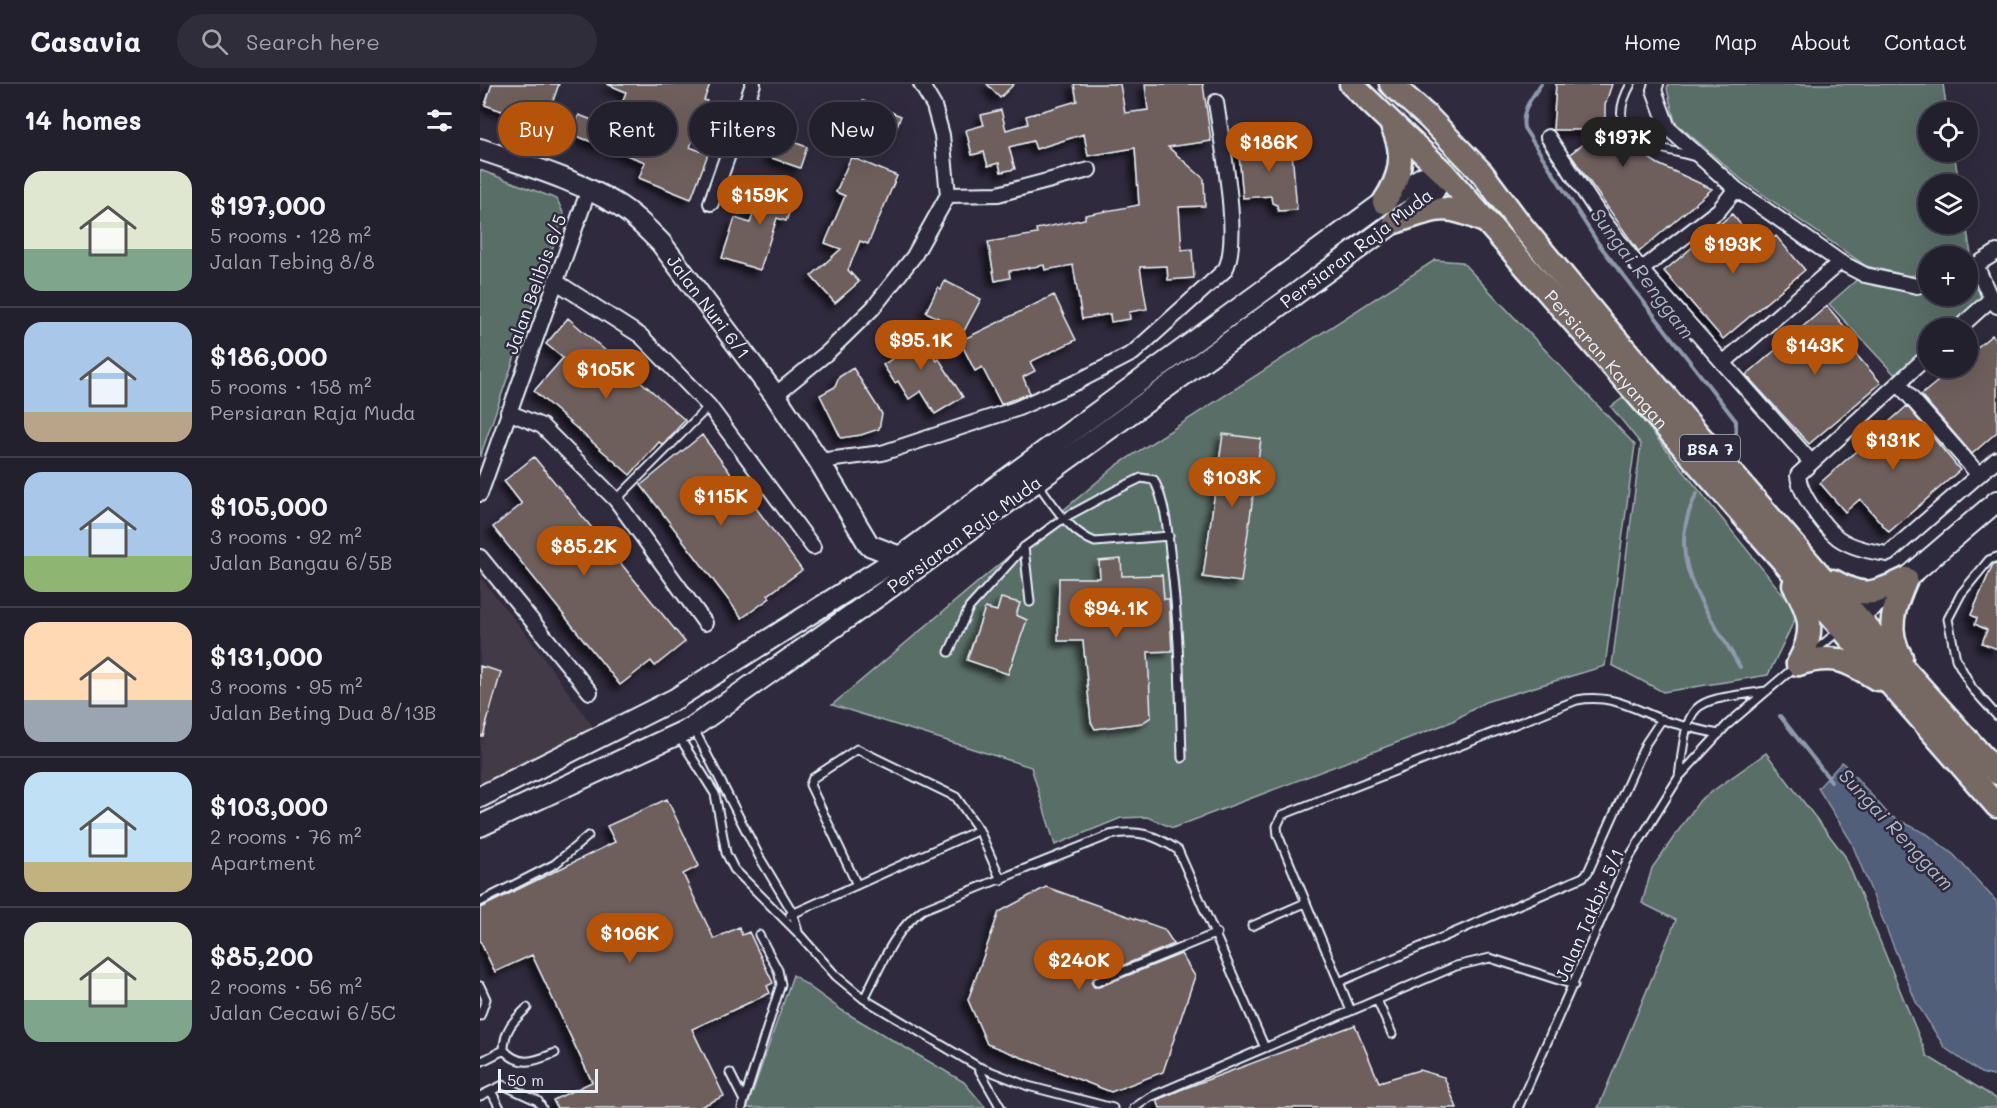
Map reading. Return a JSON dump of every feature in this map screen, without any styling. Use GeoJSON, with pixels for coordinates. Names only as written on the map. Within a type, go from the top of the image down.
{"type":"FeatureCollection","features":[{"type":"Feature","properties":{"kind":"main road","name":"Persiaran Kayangan"},"geometry":{"type":"LineString","coordinates":[[1351,84],[1444,172],[1484,221],[1774,550],[1850,622],[1911,675],[1997,773]]}},
{"type":"Feature","properties":{"kind":"main road","name":"BSA 7"},"geometry":{"type":"LineString","coordinates":[[1383,84],[1438,143],[1442,150],[1444,172],[1466,177],[1478,185],[1520,224]]}},
{"type":"Feature","properties":{"kind":"main road","name":"Persiaran Kayangan"},"geometry":{"type":"LineString","coordinates":[[1391,84],[1429,118],[1482,173],[1520,224],[1818,573],[1894,690],[1997,806]]}},
{"type":"Feature","properties":{"kind":"main road"},"geometry":{"type":"LineString","coordinates":[[1390,122],[1399,138],[1402,159],[1390,212],[1457,209],[1484,221]]}},
{"type":"Feature","properties":{"kind":"main road","name":"Jalan Nuri 6/1"},"geometry":{"type":"LineString","coordinates":[[480,148],[589,189],[618,205],[661,243],[775,395],[819,460],[869,545]]}},
{"type":"Feature","properties":{"kind":"main road","name":"Persiaran Raja Muda"},"geometry":{"type":"LineString","coordinates":[[480,797],[668,703],[900,557],[1390,212],[1434,191],[1444,172]]}},
{"type":"Feature","properties":{"kind":"main road","name":"Persiaran Raja Muda"},"geometry":{"type":"LineString","coordinates":[[480,826],[685,731],[1037,482],[1390,212]]}},
{"type":"Feature","properties":{"kind":"main road"},"geometry":{"type":"LineString","coordinates":[[1850,622],[1906,579],[1997,501]]}},
{"type":"Feature","properties":{"kind":"main road"},"geometry":{"type":"LineString","coordinates":[[865,579],[869,545],[900,557]]}},
{"type":"Feature","properties":{"kind":"main road"},"geometry":{"type":"LineString","coordinates":[[1774,550],[1804,604],[1811,629],[1808,645],[1798,664]]}},
{"type":"Feature","properties":{"kind":"main road"},"geometry":{"type":"LineString","coordinates":[[1818,573],[1850,591],[1865,594],[1881,591],[1906,579]]}},
{"type":"Feature","properties":{"kind":"main road"},"geometry":{"type":"LineString","coordinates":[[1906,579],[1893,609],[1891,627],[1898,651],[1911,675]]}},
{"type":"Feature","properties":{"kind":"main road"},"geometry":{"type":"LineString","coordinates":[[1798,664],[1820,657],[1843,659],[1894,690]]}},
{"type":"Feature","properties":{"kind":"main road"},"geometry":{"type":"LineString","coordinates":[[668,703],[685,731]]}},
{"type":"Feature","properties":{"kind":"street"},"geometry":{"type":"LineString","coordinates":[[711,203],[753,84]]}},
{"type":"Feature","properties":{"kind":"street"},"geometry":{"type":"LineString","coordinates":[[775,395],[828,352],[873,309],[914,256],[948,195],[942,135],[934,106],[921,84]]}},
{"type":"Feature","properties":{"kind":"street"},"geometry":{"type":"LineString","coordinates":[[1656,84],[1654,90],[1668,128],[1736,189],[1840,262],[1865,275],[1918,286]]}},
{"type":"Feature","properties":{"kind":"street"},"geometry":{"type":"LineString","coordinates":[[819,460],[882,453],[1016,409],[1077,382],[1142,345],[1225,270],[1229,263],[1232,229],[1216,102]]}},
{"type":"Feature","properties":{"kind":"street"},"geometry":{"type":"LineString","coordinates":[[1548,136],[1603,220],[1641,270],[1811,462]]}},
{"type":"Feature","properties":{"kind":"street"},"geometry":{"type":"LineString","coordinates":[[948,195],[998,194],[1089,170]]}},
{"type":"Feature","properties":{"kind":"street","name":"Jalan Belibis 6/5"},"geometry":{"type":"LineString","coordinates":[[480,494],[589,189]]}},
{"type":"Feature","properties":{"kind":"street"},"geometry":{"type":"LineString","coordinates":[[1641,270],[1719,210],[1736,189]]}},
{"type":"Feature","properties":{"kind":"street"},"geometry":{"type":"LineString","coordinates":[[1978,265],[1997,252]]}},
{"type":"Feature","properties":{"kind":"street"},"geometry":{"type":"LineString","coordinates":[[1723,363],[1840,262]]}},
{"type":"Feature","properties":{"kind":"street"},"geometry":{"type":"LineString","coordinates":[[1972,318],[1994,302],[1978,277]]}},
{"type":"Feature","properties":{"kind":"street"},"geometry":{"type":"LineString","coordinates":[[555,281],[641,336],[709,406],[813,547]]}},
{"type":"Feature","properties":{"kind":"street"},"geometry":{"type":"LineString","coordinates":[[1918,366],[1798,475],[1801,492],[1838,537],[1853,546],[1888,554],[1997,459]]}},
{"type":"Feature","properties":{"kind":"street"},"geometry":{"type":"LineString","coordinates":[[1898,383],[1979,475]]}},
{"type":"Feature","properties":{"kind":"street"},"geometry":{"type":"LineString","coordinates":[[508,412],[542,426],[616,500],[705,623]]}},
{"type":"Feature","properties":{"kind":"street"},"geometry":{"type":"LineString","coordinates":[[480,557],[590,692]]}},
{"type":"Feature","properties":{"kind":"lane"},"geometry":{"type":"LineString","coordinates":[[1631,84],[1621,102],[1619,117],[1626,131],[1666,149],[1705,160]]}},
{"type":"Feature","properties":{"kind":"lane"},"geometry":{"type":"LineString","coordinates":[[616,500],[709,406]]}},
{"type":"Feature","properties":{"kind":"lane"},"geometry":{"type":"LineString","coordinates":[[949,652],[969,608],[1024,547],[1064,518],[1141,478],[1154,480],[1160,491],[1169,536],[1178,628],[1182,758]]}},
{"type":"Feature","properties":{"kind":"lane"},"geometry":{"type":"LineString","coordinates":[[1037,482],[1064,518],[1085,538],[1095,542],[1169,536]]}},
{"type":"Feature","properties":{"kind":"lane"},"geometry":{"type":"LineString","coordinates":[[1024,547],[1030,602]]}},
{"type":"Feature","properties":{"kind":"lane"},"geometry":{"type":"LineString","coordinates":[[1997,557],[1989,560],[1961,594],[1948,619],[1956,659],[1972,688],[1997,716]]}},
{"type":"Feature","properties":{"kind":"lane","name":"Jalan Takbir 5/1"},"geometry":{"type":"LineString","coordinates":[[1518,1108],[1627,861],[1679,777],[1719,734],[1798,664],[1850,622]]}},
{"type":"Feature","properties":{"kind":"lane"},"geometry":{"type":"LineString","coordinates":[[1679,777],[1685,727],[1690,713],[1700,704],[1768,691]]}},
{"type":"Feature","properties":{"kind":"lane"},"geometry":{"type":"LineString","coordinates":[[1351,1011],[1278,835],[1279,820],[1288,811],[1577,700],[1590,698],[1624,702],[1685,727],[1719,734]]}},
{"type":"Feature","properties":{"kind":"lane"},"geometry":{"type":"LineString","coordinates":[[1339,982],[1583,877],[1588,872],[1646,743],[1662,719]]}},
{"type":"Feature","properties":{"kind":"lane"},"geometry":{"type":"LineString","coordinates":[[685,731],[793,913],[799,934]]}},
{"type":"Feature","properties":{"kind":"lane"},"geometry":{"type":"LineString","coordinates":[[685,731],[715,794],[726,853],[734,869],[799,934],[836,976],[864,999],[977,1066],[1082,1105],[1113,1108]]}},
{"type":"Feature","properties":{"kind":"lane"},"geometry":{"type":"LineString","coordinates":[[856,885],[810,785],[813,778],[853,750],[863,749],[956,797],[979,830],[1001,880]]}},
{"type":"Feature","properties":{"kind":"lane"},"geometry":{"type":"LineString","coordinates":[[783,918],[979,830]]}},
{"type":"Feature","properties":{"kind":"lane"},"geometry":{"type":"LineString","coordinates":[[864,999],[897,935],[909,920],[922,910],[1110,835],[1126,831],[1144,832],[1159,837],[1178,850],[1217,933],[1265,1048]]}},
{"type":"Feature","properties":{"kind":"lane"},"geometry":{"type":"LineString","coordinates":[[480,902],[555,864],[588,836]]}},
{"type":"Feature","properties":{"kind":"lane"},"geometry":{"type":"LineString","coordinates":[[1252,926],[1305,903]]}},
{"type":"Feature","properties":{"kind":"lane"},"geometry":{"type":"LineString","coordinates":[[1097,982],[1217,933]]}},
{"type":"Feature","properties":{"kind":"lane"},"geometry":{"type":"LineString","coordinates":[[743,1104],[781,977],[759,935]]}},
{"type":"Feature","properties":{"kind":"lane"},"geometry":{"type":"LineString","coordinates":[[1134,1108],[1150,1097],[1479,958],[1490,958],[1574,985]]}},
{"type":"Feature","properties":{"kind":"lane"},"geometry":{"type":"LineString","coordinates":[[480,986],[486,999],[480,1016]]}},
{"type":"Feature","properties":{"kind":"lane"},"geometry":{"type":"LineString","coordinates":[[1377,1000],[1392,1034]]}},
{"type":"Feature","properties":{"kind":"lane"},"geometry":{"type":"LineString","coordinates":[[527,1008],[510,1024],[504,1037],[504,1050],[511,1057],[532,1063],[555,1053]]}},
{"type":"Feature","properties":{"kind":"lane"},"geometry":{"type":"LineString","coordinates":[[481,1060],[504,1050]]}},
{"type":"Feature","properties":{"kind":"lane"},"geometry":{"type":"LineString","coordinates":[[977,1066],[1001,1108]]}},
{"type":"Feature","properties":{"kind":"lane"},"geometry":{"type":"LineString","coordinates":[[730,1073],[743,1104]]}},
{"type":"Feature","properties":{"kind":"lane"},"geometry":{"type":"LineString","coordinates":[[480,1096],[503,1085],[538,1101],[542,1108]]}},
{"type":"Feature","properties":{"kind":"lane"},"geometry":{"type":"LineString","coordinates":[[491,1091],[500,1108]]}},
{"type":"Feature","properties":{"kind":"shaded area"},"geometry":{"type":"Polygon","coordinates":[[[480,577],[530,639],[594,728],[480,784],[480,577]]]}},
{"type":"Feature","properties":{"kind":"green space"},"geometry":{"type":"Polygon","coordinates":[[[1668,84],[1943,84],[1946,102],[1918,102],[1918,162],[1956,162],[1957,174],[1918,174],[1918,234],[1968,234],[1970,246],[1918,246],[1918,274],[1909,276],[1866,266],[1742,180],[1675,122],[1667,89],[1668,84]]]}},
{"type":"Feature","properties":{"kind":"green space"},"geometry":{"type":"Polygon","coordinates":[[[480,170],[557,199],[564,215],[480,457],[480,170]]]}},
{"type":"Feature","properties":{"kind":"green space"},"geometry":{"type":"Polygon","coordinates":[[[1435,260],[1462,262],[1635,445],[1605,666],[1485,702],[1451,722],[1173,828],[1147,817],[1121,818],[1055,845],[1031,767],[832,705],[1117,465],[1435,260]]]}},
{"type":"Feature","properties":{"kind":"green space"},"geometry":{"type":"Polygon","coordinates":[[[1860,277],[1918,285],[1918,306],[1976,306],[1962,318],[1918,318],[1918,357],[1896,376],[1829,304],[1860,277]]]}},
{"type":"Feature","properties":{"kind":"green space"},"geometry":{"type":"Polygon","coordinates":[[[1978,284],[1983,300],[1978,304],[1978,284]]]}},
{"type":"Feature","properties":{"kind":"green space"},"geometry":{"type":"Polygon","coordinates":[[[1624,397],[1798,613],[1768,675],[1663,692],[1612,665],[1641,444],[1611,407],[1624,397]]]}},
{"type":"Feature","properties":{"kind":"green space"},"geometry":{"type":"Polygon","coordinates":[[[1766,753],[1845,856],[1927,1056],[1997,1099],[1997,1108],[1598,1108],[1676,920],[1642,903],[1652,868],[1700,800],[1766,753]]]}},
{"type":"Feature","properties":{"kind":"green space"},"geometry":{"type":"Polygon","coordinates":[[[793,975],[843,1011],[964,1082],[986,1108],[747,1108],[793,975]]]}},
{"type":"Feature","properties":{"kind":"water"},"geometry":{"type":"Polygon","coordinates":[[[1842,762],[1890,816],[1927,834],[1954,855],[1997,902],[1997,1077],[1981,1073],[1945,1048],[1916,1002],[1851,841],[1818,788],[1842,762]]]}},
{"type":"Feature","properties":{"kind":"building"},"geometry":{"type":"Polygon","coordinates":[[[492,84],[559,84],[553,102],[498,102],[498,110],[485,105],[492,84]]]}},
{"type":"Feature","properties":{"kind":"building"},"geometry":{"type":"Polygon","coordinates":[[[607,84],[710,84],[704,100],[707,102],[689,102],[689,156],[707,156],[691,199],[639,178],[645,162],[629,156],[677,156],[677,102],[622,102],[626,92],[607,84]]]}},
{"type":"Feature","properties":{"kind":"building"},"geometry":{"type":"Polygon","coordinates":[[[987,84],[1014,84],[1000,98],[987,84]]]}},
{"type":"Feature","properties":{"kind":"building"},"geometry":{"type":"Polygon","coordinates":[[[1074,84],[1120,84],[1125,113],[1148,110],[1145,84],[1203,84],[1211,141],[1168,147],[1204,179],[1205,206],[1179,207],[1182,250],[1192,249],[1194,278],[1168,280],[1167,266],[1140,267],[1147,309],[1129,312],[1130,319],[1111,322],[1110,314],[1082,319],[1073,265],[1045,270],[1044,265],[1009,271],[1010,278],[995,281],[988,242],[1037,234],[1036,229],[1085,219],[1085,215],[1139,205],[1135,148],[1088,156],[1084,134],[1036,149],[1033,141],[1009,147],[1015,169],[1001,172],[999,163],[988,166],[984,152],[972,155],[966,130],[984,125],[981,115],[1001,110],[1006,130],[1028,124],[1026,116],[1077,101],[1074,84]]]}},
{"type":"Feature","properties":{"kind":"building"},"geometry":{"type":"Polygon","coordinates":[[[1556,84],[1612,84],[1605,105],[1605,129],[1658,164],[1712,189],[1639,252],[1570,154],[1601,130],[1553,130],[1556,84]]]}},
{"type":"Feature","properties":{"kind":"building"},"geometry":{"type":"Polygon","coordinates":[[[896,114],[901,116],[896,128],[896,114]]]}},
{"type":"Feature","properties":{"kind":"building"},"geometry":{"type":"Polygon","coordinates":[[[579,115],[588,118],[588,140],[576,136],[576,122],[579,115]]]}},
{"type":"Feature","properties":{"kind":"building"},"geometry":{"type":"Polygon","coordinates":[[[1291,140],[1297,210],[1278,211],[1277,205],[1272,203],[1271,196],[1243,198],[1238,144],[1291,140]]]}},
{"type":"Feature","properties":{"kind":"building"},"geometry":{"type":"Polygon","coordinates":[[[797,143],[807,147],[800,168],[769,157],[797,156],[797,143]]]}},
{"type":"Feature","properties":{"kind":"building"},"geometry":{"type":"Polygon","coordinates":[[[851,157],[897,176],[868,244],[860,241],[848,270],[859,282],[835,303],[811,276],[841,249],[825,243],[845,196],[836,192],[851,157]]]}},
{"type":"Feature","properties":{"kind":"building"},"geometry":{"type":"Polygon","coordinates":[[[767,178],[798,190],[786,221],[777,218],[760,270],[722,258],[735,218],[750,223],[767,178]]]}},
{"type":"Feature","properties":{"kind":"building"},"geometry":{"type":"Polygon","coordinates":[[[1732,214],[1761,249],[1776,236],[1805,270],[1723,339],[1664,271],[1732,214]]]}},
{"type":"Feature","properties":{"kind":"building"},"geometry":{"type":"Polygon","coordinates":[[[945,281],[981,299],[964,331],[926,312],[938,287],[941,289],[945,281]]]}},
{"type":"Feature","properties":{"kind":"building"},"geometry":{"type":"Polygon","coordinates":[[[1054,295],[1076,340],[1030,362],[1035,371],[1023,377],[1030,393],[1001,404],[982,367],[975,371],[960,341],[1054,295]]]}},
{"type":"Feature","properties":{"kind":"building"},"geometry":{"type":"Polygon","coordinates":[[[1827,306],[1854,338],[1847,344],[1881,383],[1809,444],[1746,375],[1827,306]]]}},
{"type":"Feature","properties":{"kind":"building"},"geometry":{"type":"Polygon","coordinates":[[[568,318],[685,420],[663,445],[659,442],[630,475],[534,391],[563,358],[546,344],[568,318]]]}},
{"type":"Feature","properties":{"kind":"building"},"geometry":{"type":"Polygon","coordinates":[[[912,325],[937,361],[939,359],[963,397],[935,414],[921,391],[909,399],[898,381],[895,383],[883,365],[896,356],[887,342],[912,325]]]}},
{"type":"Feature","properties":{"kind":"building"},"geometry":{"type":"Polygon","coordinates":[[[1992,335],[1997,341],[1997,432],[1972,454],[1921,395],[1942,378],[1978,378],[1978,347],[1992,335]]]}},
{"type":"Feature","properties":{"kind":"building"},"geometry":{"type":"Polygon","coordinates":[[[853,368],[882,414],[879,429],[841,438],[820,395],[835,387],[839,377],[853,368]]]}},
{"type":"Feature","properties":{"kind":"building"},"geometry":{"type":"Polygon","coordinates":[[[1907,406],[1960,470],[1889,532],[1860,499],[1845,512],[1820,483],[1907,406]]]}},
{"type":"Feature","properties":{"kind":"building"},"geometry":{"type":"Polygon","coordinates":[[[1223,434],[1261,439],[1241,582],[1203,577],[1223,434]]]}},
{"type":"Feature","properties":{"kind":"building"},"geometry":{"type":"Polygon","coordinates":[[[702,435],[802,570],[768,595],[770,598],[742,618],[641,485],[702,435]]]}},
{"type":"Feature","properties":{"kind":"building"},"geometry":{"type":"Polygon","coordinates":[[[534,457],[685,642],[655,666],[651,661],[620,685],[493,527],[522,504],[504,481],[534,457]]]}},
{"type":"Feature","properties":{"kind":"building"},"geometry":{"type":"Polygon","coordinates":[[[1121,559],[1122,576],[1162,575],[1164,599],[1169,599],[1172,651],[1148,652],[1151,717],[1142,723],[1095,729],[1091,722],[1083,641],[1058,641],[1059,578],[1100,578],[1099,561],[1121,559]]]}},
{"type":"Feature","properties":{"kind":"building"},"geometry":{"type":"Polygon","coordinates":[[[1997,563],[1997,649],[1982,643],[1987,630],[1975,624],[1977,618],[1971,615],[1993,564],[1997,563]]]}},
{"type":"Feature","properties":{"kind":"building"},"geometry":{"type":"Polygon","coordinates":[[[1001,598],[1020,603],[1016,615],[1027,620],[1008,674],[967,660],[985,608],[997,611],[1001,598]]]}},
{"type":"Feature","properties":{"kind":"building"},"geometry":{"type":"Polygon","coordinates":[[[480,666],[501,672],[483,736],[480,736],[480,666]]]}},
{"type":"Feature","properties":{"kind":"building"},"geometry":{"type":"Polygon","coordinates":[[[667,799],[699,866],[683,874],[714,939],[739,927],[742,935],[749,932],[773,983],[767,986],[770,993],[692,1029],[724,1096],[698,1108],[557,1108],[553,1100],[592,1082],[532,955],[495,972],[480,941],[480,908],[615,842],[607,826],[667,799]]]}},
{"type":"Feature","properties":{"kind":"building"},"geometry":{"type":"Polygon","coordinates":[[[1046,887],[1164,929],[1174,944],[1095,977],[1091,982],[1094,987],[1181,954],[1195,976],[1163,1072],[1111,1092],[987,1044],[968,1000],[999,912],[1046,887]]]}},
{"type":"Feature","properties":{"kind":"building"},"geometry":{"type":"Polygon","coordinates":[[[1355,1025],[1379,1082],[1419,1070],[1444,1077],[1457,1108],[1160,1108],[1157,1100],[1180,1090],[1355,1025]]]}},
{"type":"Feature","properties":{"kind":"waterway","name":"Sungai Renggam"},"geometry":{"type":"LineString","coordinates":[[1541,84],[1525,110],[1524,128],[1598,243],[1736,421],[1736,448]]}},
{"type":"Feature","properties":{"kind":"waterway","name":"Sungai Renggam"},"geometry":{"type":"LineString","coordinates":[[1697,493],[1687,518],[1684,541],[1686,562],[1702,604],[1740,667]]}},
{"type":"Feature","properties":{"kind":"waterway","name":"Sungai Renggam"},"geometry":{"type":"LineString","coordinates":[[1780,716],[1831,781]]}}]}
